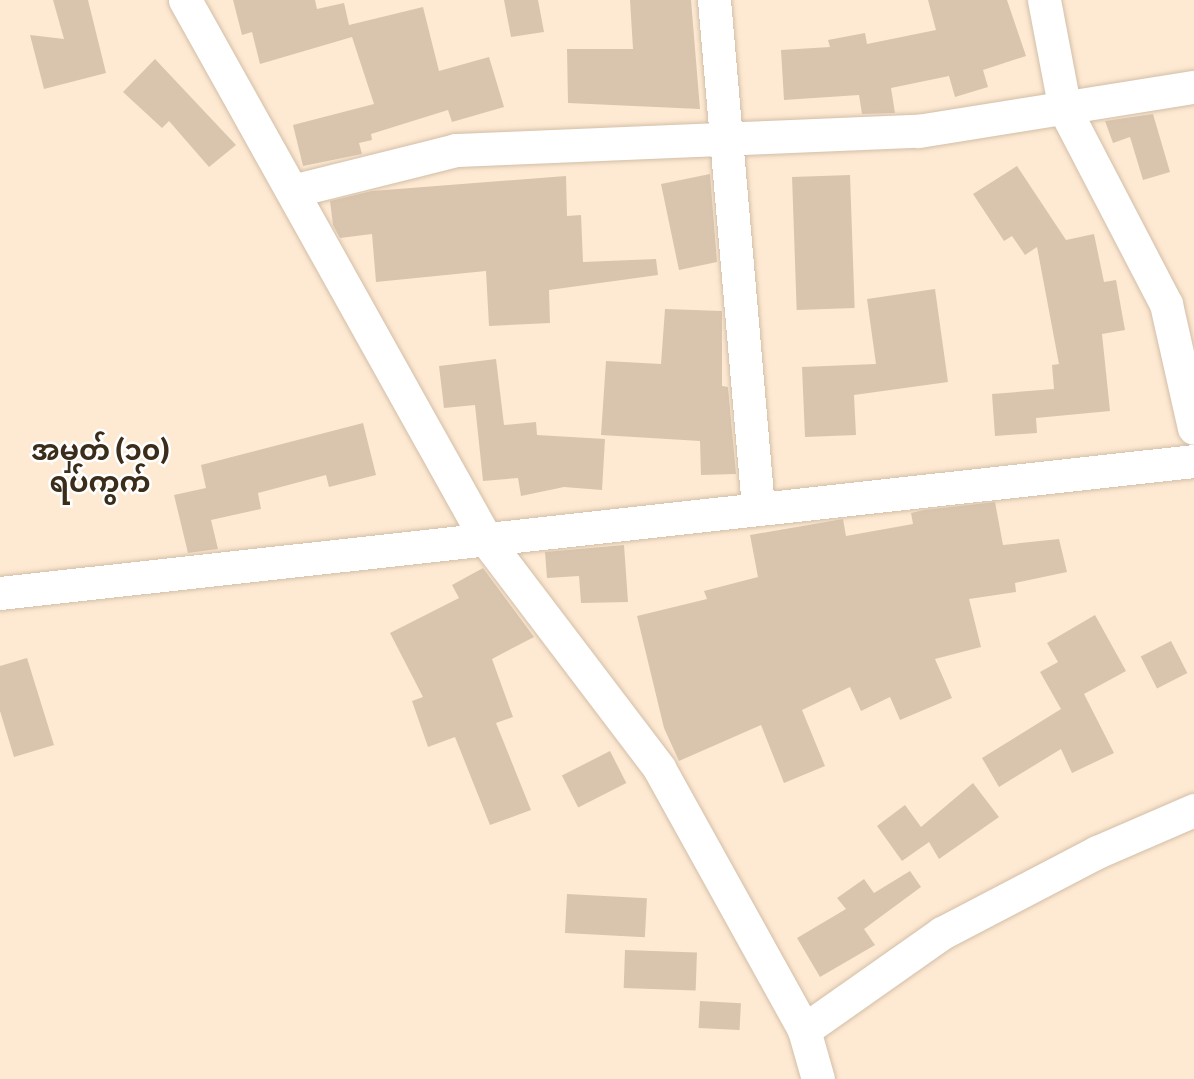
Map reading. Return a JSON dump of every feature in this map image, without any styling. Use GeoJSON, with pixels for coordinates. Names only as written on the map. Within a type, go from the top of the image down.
{"type":"FeatureCollection","features":[{"type":"Feature","properties":{"kind":"street"},"geometry":{"type":"LineString","coordinates":[[184,0],[296,190],[487,541],[659,768],[804,1030],[818,1079]]}},
{"type":"Feature","properties":{"kind":"street"},"geometry":{"type":"LineString","coordinates":[[714,0],[758,507]]}},
{"type":"Feature","properties":{"kind":"street"},"geometry":{"type":"LineString","coordinates":[[1044,0],[1065,110],[1166,304],[1194,428]]}},
{"type":"Feature","properties":{"kind":"street"},"geometry":{"type":"LineString","coordinates":[[296,190],[456,150],[918,131],[1065,110],[1194,87]]}},
{"type":"Feature","properties":{"kind":"street"},"geometry":{"type":"LineString","coordinates":[[0,593],[487,541],[758,507],[1194,461]]}},
{"type":"Feature","properties":{"kind":"street"},"geometry":{"type":"LineString","coordinates":[[804,1030],[942,933],[1097,852],[1194,810]]}},
{"type":"Feature","properties":{"kind":"building"},"geometry":{"type":"Polygon","coordinates":[[[53,0],[88,0],[106,73],[44,89],[30,35],[64,39],[53,0]]]}},
{"type":"Feature","properties":{"kind":"building"},"geometry":{"type":"Polygon","coordinates":[[[233,0],[315,0],[317,9],[344,3],[349,25],[423,7],[439,71],[489,57],[504,107],[452,122],[448,110],[371,134],[372,140],[359,143],[362,154],[303,166],[293,125],[374,104],[352,37],[260,64],[252,32],[242,35],[233,0]]]}},
{"type":"Feature","properties":{"kind":"building"},"geometry":{"type":"Polygon","coordinates":[[[504,0],[538,0],[544,32],[511,37],[504,0]]]}},
{"type":"Feature","properties":{"kind":"building"},"geometry":{"type":"Polygon","coordinates":[[[630,0],[691,0],[700,109],[568,103],[567,49],[633,49],[630,0]]]}},
{"type":"Feature","properties":{"kind":"building"},"geometry":{"type":"Polygon","coordinates":[[[928,0],[1007,0],[1026,56],[983,70],[988,87],[955,97],[949,76],[891,88],[895,113],[862,114],[859,95],[784,100],[781,50],[830,47],[828,40],[865,33],[867,44],[936,30],[928,0]]]}},
{"type":"Feature","properties":{"kind":"building"},"geometry":{"type":"Polygon","coordinates":[[[155,59],[236,145],[209,167],[169,121],[162,128],[123,92],[155,59]]]}},
{"type":"Feature","properties":{"kind":"building"},"geometry":{"type":"Polygon","coordinates":[[[1153,114],[1170,172],[1143,180],[1130,137],[1113,143],[1105,121],[1153,114]]]}},
{"type":"Feature","properties":{"kind":"building"},"geometry":{"type":"Polygon","coordinates":[[[1017,166],[1066,240],[1094,234],[1104,282],[1116,280],[1125,330],[1102,334],[1110,411],[1036,418],[1037,433],[995,436],[992,394],[1054,389],[1052,365],[1059,364],[1037,247],[1025,255],[1012,236],[1004,241],[973,194],[1017,166]]]}},
{"type":"Feature","properties":{"kind":"building"},"geometry":{"type":"Polygon","coordinates":[[[710,174],[717,262],[679,270],[661,184],[710,174]]]}},
{"type":"Feature","properties":{"kind":"building"},"geometry":{"type":"Polygon","coordinates":[[[850,175],[855,308],[797,310],[792,177],[850,175]]]}},
{"type":"Feature","properties":{"kind":"building"},"geometry":{"type":"Polygon","coordinates":[[[566,176],[567,216],[581,215],[583,262],[656,259],[658,275],[549,290],[550,323],[489,326],[486,271],[376,282],[372,234],[340,238],[333,225],[330,201],[372,191],[566,176]]]}},
{"type":"Feature","properties":{"kind":"building"},"geometry":{"type":"Polygon","coordinates":[[[935,289],[948,382],[854,395],[856,435],[805,437],[802,367],[876,364],[867,299],[935,289]]]}},
{"type":"Feature","properties":{"kind":"building"},"geometry":{"type":"Polygon","coordinates":[[[665,309],[722,311],[722,386],[728,387],[736,474],[701,475],[700,441],[601,435],[606,361],[661,364],[665,309]]]}},
{"type":"Feature","properties":{"kind":"building"},"geometry":{"type":"Polygon","coordinates":[[[496,359],[504,425],[536,422],[537,435],[605,439],[602,490],[564,487],[521,496],[518,478],[483,481],[475,405],[444,408],[439,366],[496,359]]]}},
{"type":"Feature","properties":{"kind":"building"},"geometry":{"type":"Polygon","coordinates":[[[363,423],[376,475],[329,487],[326,475],[258,493],[261,509],[211,520],[218,549],[188,553],[174,495],[206,488],[201,465],[363,423]]]}},
{"type":"Feature","properties":{"kind":"building"},"geometry":{"type":"Polygon","coordinates":[[[995,502],[1003,545],[1059,539],[1067,572],[1015,583],[1016,592],[969,599],[981,647],[935,659],[952,698],[900,720],[890,697],[861,711],[850,687],[802,710],[825,766],[784,783],[761,725],[679,761],[664,728],[637,616],[707,599],[704,591],[758,577],[750,535],[843,519],[846,536],[913,524],[911,513],[924,510],[995,502]]]}},
{"type":"Feature","properties":{"kind":"building"},"geometry":{"type":"Polygon","coordinates":[[[624,545],[628,602],[581,603],[579,576],[547,578],[545,552],[624,545]]]}},
{"type":"Feature","properties":{"kind":"building"},"geometry":{"type":"Polygon","coordinates":[[[483,568],[534,637],[492,659],[513,717],[496,723],[531,810],[490,825],[455,737],[428,747],[412,701],[423,697],[390,633],[459,598],[452,585],[483,568]]]}},
{"type":"Feature","properties":{"kind":"building"},"geometry":{"type":"Polygon","coordinates":[[[1095,615],[1126,671],[1084,694],[1114,753],[1072,773],[1061,749],[999,787],[982,758],[1061,709],[1040,672],[1058,662],[1047,643],[1095,615]]]}},
{"type":"Feature","properties":{"kind":"building"},"geometry":{"type":"Polygon","coordinates":[[[1171,641],[1187,673],[1157,689],[1141,656],[1171,641]]]}},
{"type":"Feature","properties":{"kind":"building"},"geometry":{"type":"Polygon","coordinates":[[[27,658],[54,745],[14,757],[0,711],[0,666],[27,658]]]}},
{"type":"Feature","properties":{"kind":"building"},"geometry":{"type":"Polygon","coordinates":[[[610,751],[626,783],[578,808],[562,776],[610,751]]]}},
{"type":"Feature","properties":{"kind":"building"},"geometry":{"type":"Polygon","coordinates":[[[973,783],[999,817],[939,859],[929,842],[902,861],[877,826],[905,805],[921,827],[973,783]]]}},
{"type":"Feature","properties":{"kind":"building"},"geometry":{"type":"Polygon","coordinates":[[[910,871],[921,887],[864,929],[875,945],[820,977],[797,938],[846,909],[837,898],[864,879],[874,893],[910,871]]]}},
{"type":"Feature","properties":{"kind":"building"},"geometry":{"type":"Polygon","coordinates":[[[567,894],[647,898],[645,937],[565,933],[567,894]]]}},
{"type":"Feature","properties":{"kind":"building"},"geometry":{"type":"Polygon","coordinates":[[[625,950],[697,953],[696,990],[624,988],[625,950]]]}},
{"type":"Feature","properties":{"kind":"building"},"geometry":{"type":"Polygon","coordinates":[[[700,1001],[741,1003],[740,1030],[699,1028],[700,1001]]]}},
{"type":"Feature","properties":{"kind":"district","name":"အမှတ် (၁၀) ရပ်ကွက်"},"geometry":{"type":"Point","coordinates":[100,467]}}]}
